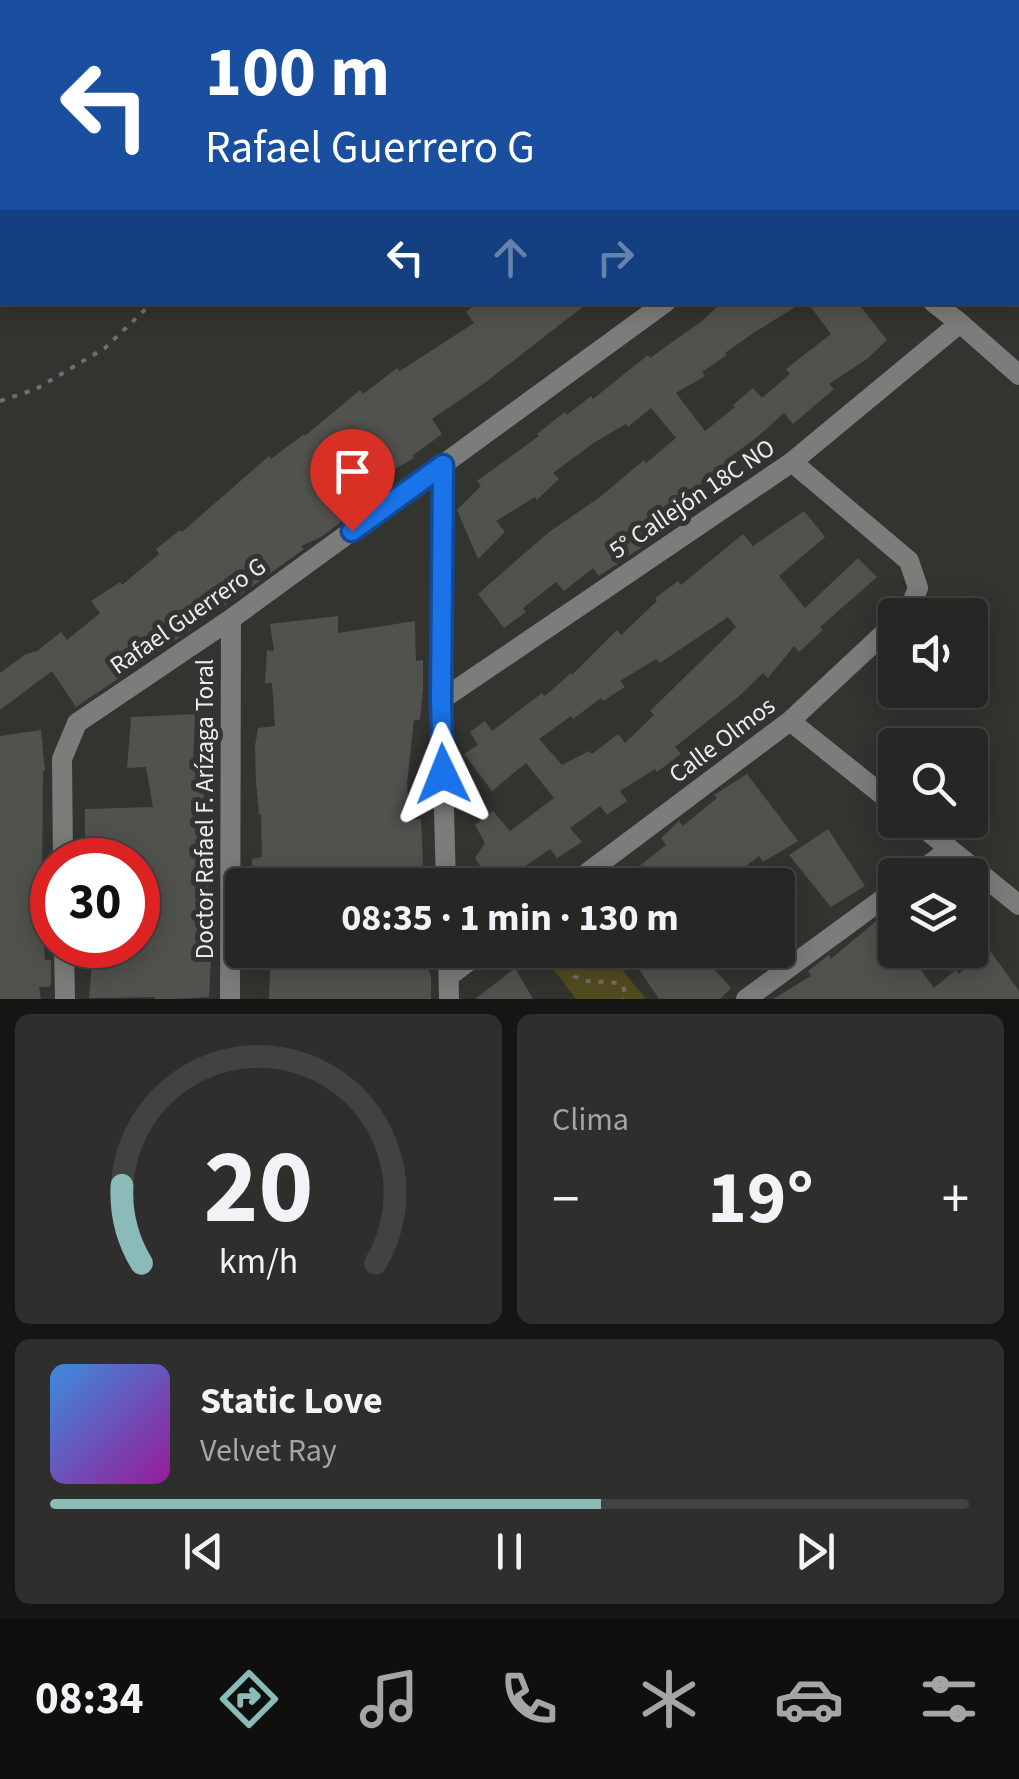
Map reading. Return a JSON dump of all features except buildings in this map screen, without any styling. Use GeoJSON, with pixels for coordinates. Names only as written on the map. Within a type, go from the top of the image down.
{"type":"FeatureCollection","features":[{"type":"Feature","properties":{"kind":"street","name":"Rafael Guerrero G"},"geometry":{"type":"LineString","coordinates":[[64,838],[62,759],[78,723],[231,619],[662,305]]}},
{"type":"Feature","properties":{"kind":"street"},"geometry":{"type":"LineString","coordinates":[[937,305],[1019,375]]}},
{"type":"Feature","properties":{"kind":"street","name":"5° Callejón 18C NO"},"geometry":{"type":"LineString","coordinates":[[441,700],[792,462],[960,322]]}},
{"type":"Feature","properties":{"kind":"street"},"geometry":{"type":"LineString","coordinates":[[792,462],[910,561],[918,588],[914,598]]}},
{"type":"Feature","properties":{"kind":"street"},"geometry":{"type":"LineString","coordinates":[[443,465],[441,700],[446,868]]}},
{"type":"Feature","properties":{"kind":"street","name":"Doctor Rafael F. Arízaga Toral"},"geometry":{"type":"LineString","coordinates":[[230,999],[231,619]]}},
{"type":"Feature","properties":{"kind":"street","name":"Calle Olmos"},"geometry":{"type":"LineString","coordinates":[[594,868],[790,721],[878,640]]}},
{"type":"Feature","properties":{"kind":"street"},"geometry":{"type":"LineString","coordinates":[[790,721],[878,791]]}},
{"type":"Feature","properties":{"kind":"street"},"geometry":{"type":"LineString","coordinates":[[936,838],[1019,905]]}},
{"type":"Feature","properties":{"kind":"street"},"geometry":{"type":"LineString","coordinates":[[939,858],[950,850]]}},
{"type":"Feature","properties":{"kind":"street"},"geometry":{"type":"LineString","coordinates":[[746,999],[878,902]]}},
{"type":"Feature","properties":{"kind":"street"},"geometry":{"type":"LineString","coordinates":[[64,968],[65,999]]}},
{"type":"Feature","properties":{"kind":"street"},"geometry":{"type":"LineString","coordinates":[[449,968],[450,999]]}},
{"type":"Feature","properties":{"kind":"street"},"geometry":{"type":"LineString","coordinates":[[449,976],[460,968]]}},
{"type":"Feature","properties":{"kind":"path"},"geometry":{"type":"LineString","coordinates":[[0,400],[36,390],[105,348],[150,305]]}},
{"type":"Feature","properties":{"kind":"path"},"geometry":{"type":"LineString","coordinates":[[574,968],[574,976],[584,983],[616,982],[623,986],[624,999]]}},
{"type":"Feature","properties":{"kind":"shaded area"},"geometry":{"type":"Polygon","coordinates":[[[553,968],[621,968],[646,999],[576,999],[553,968]]]}},
{"type":"Feature","properties":{"kind":"route"},"geometry":{"type":"LineString","coordinates":[[352,531],[443,465],[443,774]]}}]}
